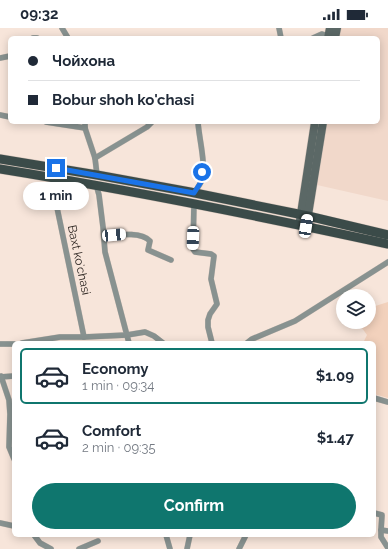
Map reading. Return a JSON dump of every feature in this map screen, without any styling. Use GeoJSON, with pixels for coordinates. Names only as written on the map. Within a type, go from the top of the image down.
{"type":"FeatureCollection","features":[{"type":"Feature","properties":{"kind":"main road"},"geometry":{"type":"LineString","coordinates":[[330,35],[337,28]]}},
{"type":"Feature","properties":{"kind":"main road"},"geometry":{"type":"LineString","coordinates":[[304,215],[315,124]]}},
{"type":"Feature","properties":{"kind":"main road"},"geometry":{"type":"LineString","coordinates":[[302,225],[323,124]]}},
{"type":"Feature","properties":{"kind":"main road"},"geometry":{"type":"LineString","coordinates":[[0,159],[194,203],[388,244]]}},
{"type":"Feature","properties":{"kind":"main road"},"geometry":{"type":"LineString","coordinates":[[0,169],[194,193],[304,215],[388,235]]}},
{"type":"Feature","properties":{"kind":"street"},"geometry":{"type":"LineString","coordinates":[[317,36],[322,34],[330,35]]}},
{"type":"Feature","properties":{"kind":"street"},"geometry":{"type":"LineString","coordinates":[[72,124],[85,125],[94,158],[105,252],[128,341]]}},
{"type":"Feature","properties":{"kind":"street"},"geometry":{"type":"LineString","coordinates":[[94,158],[150,124]]}},
{"type":"Feature","properties":{"kind":"street"},"geometry":{"type":"LineString","coordinates":[[194,193],[201,182],[203,158],[198,124]]}},
{"type":"Feature","properties":{"kind":"street","name":"Baxt koʻchasi"},"geometry":{"type":"LineString","coordinates":[[56,187],[55,198],[84,337]]}},
{"type":"Feature","properties":{"kind":"street"},"geometry":{"type":"LineString","coordinates":[[194,203],[193,249],[195,252],[211,254],[214,256],[211,279],[217,304],[210,314],[208,323],[212,341]]}},
{"type":"Feature","properties":{"kind":"street"},"geometry":{"type":"LineString","coordinates":[[104,236],[125,234],[146,237],[150,240],[148,250],[171,260]]}},
{"type":"Feature","properties":{"kind":"street"},"geometry":{"type":"LineString","coordinates":[[250,341],[295,321],[388,262]]}},
{"type":"Feature","properties":{"kind":"street"},"geometry":{"type":"LineString","coordinates":[[35,341],[60,337],[127,335],[145,332],[160,341]]}},
{"type":"Feature","properties":{"kind":"street"},"geometry":{"type":"LineString","coordinates":[[0,344],[12,344]]}},
{"type":"Feature","properties":{"kind":"street"},"geometry":{"type":"LineString","coordinates":[[12,376],[1,376],[9,400],[9,447],[12,454]]}},
{"type":"Feature","properties":{"kind":"street"},"geometry":{"type":"LineString","coordinates":[[376,399],[388,402]]}},
{"type":"Feature","properties":{"kind":"street"},"geometry":{"type":"LineString","coordinates":[[376,513],[382,514],[381,537],[388,548]]}},
{"type":"Feature","properties":{"kind":"street"},"geometry":{"type":"LineString","coordinates":[[0,524],[12,526]]}},
{"type":"Feature","properties":{"kind":"street"},"geometry":{"type":"LineString","coordinates":[[382,530],[388,530]]}},
{"type":"Feature","properties":{"kind":"street"},"geometry":{"type":"LineString","coordinates":[[36,537],[40,543],[51,549]]}},
{"type":"Feature","properties":{"kind":"street"},"geometry":{"type":"LineString","coordinates":[[167,537],[170,549]]}},
{"type":"Feature","properties":{"kind":"street"},"geometry":{"type":"LineString","coordinates":[[187,549],[190,537]]}},
{"type":"Feature","properties":{"kind":"street"},"geometry":{"type":"LineString","coordinates":[[239,549],[245,537]]}},
{"type":"Feature","properties":{"kind":"street"},"geometry":{"type":"LineString","coordinates":[[79,549],[98,541]]}},
{"type":"Feature","properties":{"kind":"shaded area"},"geometry":{"type":"Polygon","coordinates":[[[341,28],[388,28],[388,201],[317,185],[326,124],[380,124],[380,36],[339,36],[341,28]]]}},
{"type":"Feature","properties":{"kind":"shaded area"},"geometry":{"type":"Polygon","coordinates":[[[388,302],[388,398],[376,395],[376,341],[364,341],[367,335],[363,329],[376,329],[376,306],[388,302]]]}},
{"type":"Feature","properties":{"kind":"route"},"geometry":{"type":"LineString","coordinates":[[56,168],[194,193],[201,182],[202,172]]}}]}
